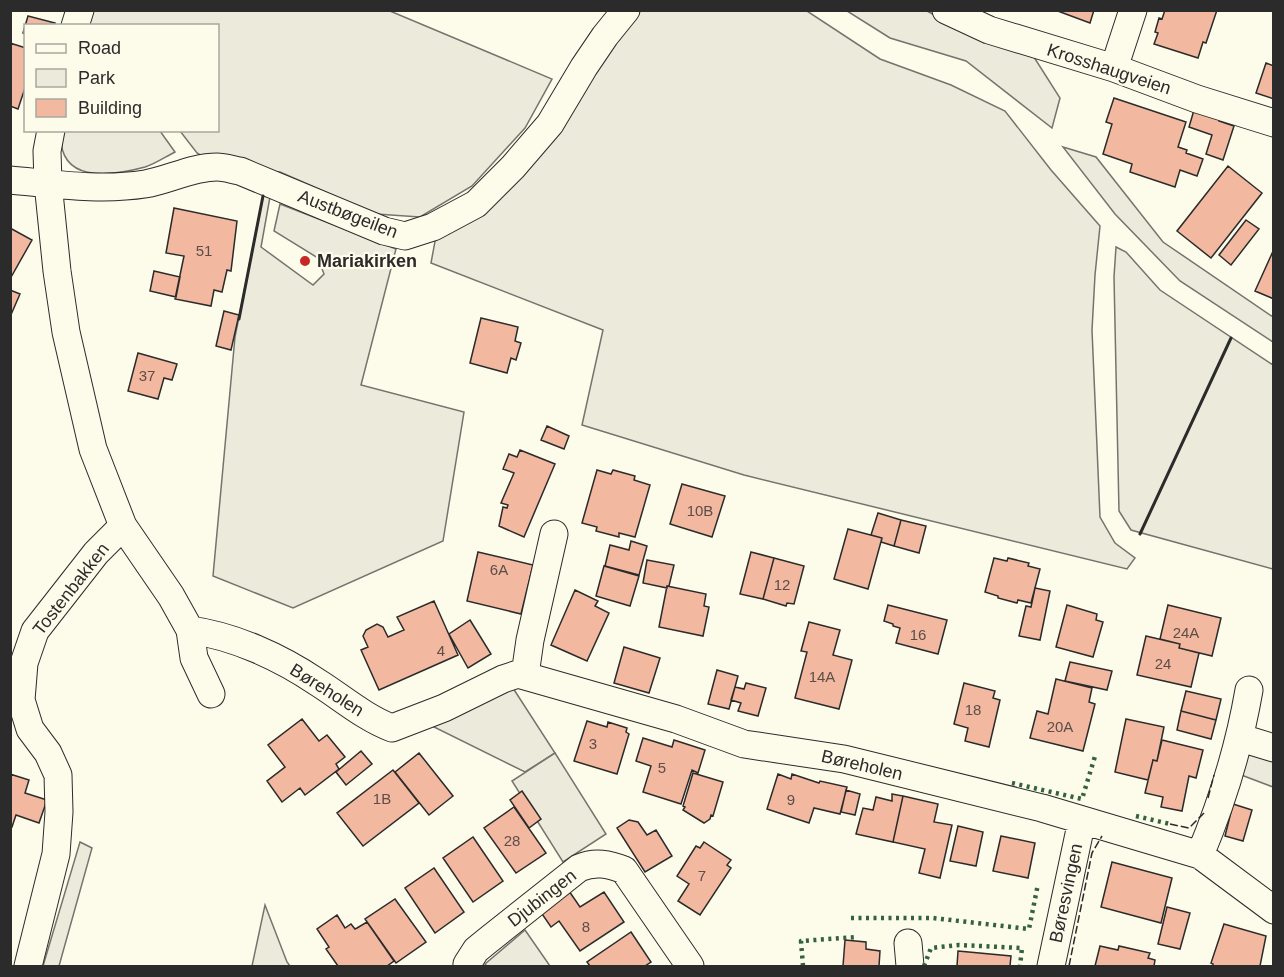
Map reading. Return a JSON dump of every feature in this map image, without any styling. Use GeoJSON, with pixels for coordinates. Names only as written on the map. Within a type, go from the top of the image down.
{"type":"FeatureCollection","features":[{"type":"Feature","properties":{"kind":"street","name":"Austbøgeilen"},"geometry":{"type":"LineString","coordinates":[[10,180],[67,187],[145,184],[199,169],[219,167],[240,171],[384,231],[405,236],[433,227],[458,215],[476,204],[491,189],[550,124],[594,51],[626,10]]}},
{"type":"Feature","properties":{"kind":"street","name":"Krosshaugveien"},"geometry":{"type":"LineString","coordinates":[[946,10],[988,30],[1114,68],[1197,99],[1274,123]]}},
{"type":"Feature","properties":{"kind":"street"},"geometry":{"type":"LineString","coordinates":[[1114,68],[1133,10]]}},
{"type":"Feature","properties":{"kind":"street","name":"Tostenbakken"},"geometry":{"type":"LineString","coordinates":[[51,132],[47,151],[48,183],[60,291],[78,390],[93,449],[123,526],[171,596],[189,630]]}},
{"type":"Feature","properties":{"kind":"street","name":"Tostenbakken"},"geometry":{"type":"LineString","coordinates":[[28,966],[56,854],[59,812],[58,775],[48,753],[30,729],[21,700],[24,663],[35,631],[96,553],[123,526]]}},
{"type":"Feature","properties":{"kind":"street"},"geometry":{"type":"LineString","coordinates":[[525,675],[530,640],[554,534]]}},
{"type":"Feature","properties":{"kind":"street"},"geometry":{"type":"LineString","coordinates":[[189,630],[194,658],[211,694]]}},
{"type":"Feature","properties":{"kind":"street","name":"Børeholen"},"geometry":{"type":"LineString","coordinates":[[189,630],[226,638],[300,670],[369,716],[392,728],[444,708],[503,678],[518,674],[525,675],[676,719],[744,744],[844,759],[1042,808],[1200,855],[1274,910]]}},
{"type":"Feature","properties":{"kind":"street"},"geometry":{"type":"LineString","coordinates":[[1200,855],[1212,827],[1241,738],[1249,690]]}},
{"type":"Feature","properties":{"kind":"street"},"geometry":{"type":"LineString","coordinates":[[1241,738],[1274,748]]}},
{"type":"Feature","properties":{"kind":"street","name":"Børesvingen"},"geometry":{"type":"LineString","coordinates":[[1051,966],[1082,820]]}},
{"type":"Feature","properties":{"kind":"street","name":"Djubingen"},"geometry":{"type":"LineString","coordinates":[[468,966],[476,950],[487,940],[579,868],[587,864],[598,864],[612,865],[624,870],[690,966]]}},
{"type":"Feature","properties":{"kind":"green space"},"geometry":{"type":"Polygon","coordinates":[[[90,10],[390,11],[552,79],[525,128],[472,186],[420,217],[376,214],[280,172],[219,167],[197,153],[181,132],[219,132],[219,24],[86,24],[90,10]]]}},
{"type":"Feature","properties":{"kind":"green space"},"geometry":{"type":"Polygon","coordinates":[[[641,11],[807,11],[880,59],[951,85],[1005,111],[1051,170],[1100,226],[1092,330],[1100,517],[1115,543],[1135,558],[1127,569],[744,475],[582,425],[603,330],[431,263],[436,236],[625,25],[641,11]]]}},
{"type":"Feature","properties":{"kind":"green space"},"geometry":{"type":"Polygon","coordinates":[[[847,11],[927,11],[942,19],[1025,43],[1060,98],[1052,128],[966,61],[890,38],[847,11]]]}},
{"type":"Feature","properties":{"kind":"green space"},"geometry":{"type":"Polygon","coordinates":[[[61,132],[161,132],[175,152],[149,166],[101,174],[76,168],[67,160],[62,148],[61,132]]]}},
{"type":"Feature","properties":{"kind":"green space"},"geometry":{"type":"Polygon","coordinates":[[[1063,147],[1096,157],[1163,242],[1273,317],[1273,342],[1180,281],[1115,214],[1063,147]]]}},
{"type":"Feature","properties":{"kind":"green space"},"geometry":{"type":"Polygon","coordinates":[[[263,196],[270,197],[261,247],[313,285],[324,274],[318,258],[274,231],[280,204],[396,249],[361,385],[464,412],[443,541],[293,608],[213,576],[235,337],[263,196]]]}},
{"type":"Feature","properties":{"kind":"green space"},"geometry":{"type":"Polygon","coordinates":[[[1116,247],[1126,252],[1160,290],[1273,365],[1273,569],[1131,530],[1119,511],[1114,277],[1116,247]]]}},
{"type":"Feature","properties":{"kind":"green space"},"geometry":{"type":"Polygon","coordinates":[[[511,685],[555,753],[525,772],[428,724],[511,685]]]}},
{"type":"Feature","properties":{"kind":"green space"},"geometry":{"type":"Polygon","coordinates":[[[80,842],[92,848],[59,966],[43,966],[80,842]]]}},
{"type":"Feature","properties":{"kind":"green space"},"geometry":{"type":"Polygon","coordinates":[[[265,905],[287,962],[290,966],[252,966],[265,905]]]}},
{"type":"Feature","properties":{"kind":"green space"},"geometry":{"type":"Polygon","coordinates":[[[525,930],[550,966],[487,966],[485,964],[525,930]]]}},
{"type":"Feature","properties":{"kind":"shaded area"},"geometry":{"type":"Polygon","coordinates":[[[1246,747],[1273,757],[1273,787],[1236,773],[1246,747]]]}},
{"type":"Feature","properties":{"kind":"shaded area"},"geometry":{"type":"Polygon","coordinates":[[[555,753],[606,834],[563,862],[512,781],[555,753]]]}},
{"type":"Feature","properties":{"kind":"building"},"geometry":{"type":"Polygon","coordinates":[[[1055,10],[1094,10],[1090,23],[1055,10]]]}},
{"type":"Feature","properties":{"kind":"building"},"geometry":{"type":"Polygon","coordinates":[[[1165,10],[1217,10],[1206,43],[1203,42],[1198,58],[1154,44],[1158,33],[1155,32],[1159,18],[1162,19],[1165,10]]]}},
{"type":"Feature","properties":{"kind":"building"},"geometry":{"type":"Polygon","coordinates":[[[28,16],[55,23],[55,24],[26,24],[28,16]]]}},
{"type":"Feature","properties":{"kind":"building"},"geometry":{"type":"Polygon","coordinates":[[[10,43],[24,47],[24,91],[18,109],[10,106],[10,43]]]}},
{"type":"Feature","properties":{"kind":"building"},"geometry":{"type":"Polygon","coordinates":[[[1266,63],[1274,66],[1274,99],[1256,93],[1266,63]]]}},
{"type":"Feature","properties":{"kind":"building"},"geometry":{"type":"Polygon","coordinates":[[[1114,98],[1186,122],[1178,147],[1187,150],[1186,153],[1203,159],[1197,176],[1180,170],[1175,187],[1130,172],[1132,164],[1103,154],[1112,124],[1106,122],[1114,98]]]}},
{"type":"Feature","properties":{"kind":"building"},"geometry":{"type":"Polygon","coordinates":[[[1194,110],[1220,118],[1219,121],[1234,126],[1223,160],[1206,154],[1212,135],[1189,127],[1194,110]]]}},
{"type":"Feature","properties":{"kind":"building"},"geometry":{"type":"Polygon","coordinates":[[[1228,166],[1262,193],[1211,258],[1177,231],[1228,166]]]}},
{"type":"Feature","properties":{"kind":"building"},"geometry":{"type":"Polygon","coordinates":[[[174,208],[237,221],[231,271],[227,270],[222,292],[214,290],[211,306],[175,299],[184,256],[166,253],[174,208]]]}},
{"type":"Feature","properties":{"kind":"building"},"geometry":{"type":"Polygon","coordinates":[[[1246,220],[1259,229],[1231,265],[1219,255],[1246,220]]]}},
{"type":"Feature","properties":{"kind":"building"},"geometry":{"type":"Polygon","coordinates":[[[10,228],[32,240],[10,279],[10,228]]]}},
{"type":"Feature","properties":{"kind":"building"},"geometry":{"type":"Polygon","coordinates":[[[1274,249],[1274,299],[1255,291],[1274,249]]]}},
{"type":"Feature","properties":{"kind":"building"},"geometry":{"type":"Polygon","coordinates":[[[154,271],[180,277],[176,297],[150,291],[154,271]]]}},
{"type":"Feature","properties":{"kind":"building"},"geometry":{"type":"Polygon","coordinates":[[[10,290],[20,294],[10,317],[10,290]]]}},
{"type":"Feature","properties":{"kind":"building"},"geometry":{"type":"Polygon","coordinates":[[[224,311],[239,315],[231,350],[216,346],[224,311]]]}},
{"type":"Feature","properties":{"kind":"building"},"geometry":{"type":"Polygon","coordinates":[[[481,318],[518,327],[515,341],[521,343],[516,360],[511,358],[507,373],[470,363],[481,318]]]}},
{"type":"Feature","properties":{"kind":"building"},"geometry":{"type":"Polygon","coordinates":[[[138,353],[177,364],[172,380],[164,378],[158,399],[128,391],[138,353]]]}},
{"type":"Feature","properties":{"kind":"building"},"geometry":{"type":"Polygon","coordinates":[[[547,426],[569,436],[564,449],[541,440],[547,426]]]}},
{"type":"Feature","properties":{"kind":"building"},"geometry":{"type":"Polygon","coordinates":[[[520,450],[555,464],[524,537],[499,526],[503,507],[507,508],[508,505],[501,503],[514,473],[503,469],[509,454],[517,457],[520,450]]]}},
{"type":"Feature","properties":{"kind":"building"},"geometry":{"type":"Polygon","coordinates":[[[597,470],[611,474],[613,470],[635,476],[634,480],[650,485],[635,537],[619,533],[619,537],[596,531],[597,527],[582,523],[597,470]]]}},
{"type":"Feature","properties":{"kind":"building"},"geometry":{"type":"Polygon","coordinates":[[[682,484],[725,496],[712,537],[670,524],[682,484]]]}},
{"type":"Feature","properties":{"kind":"building"},"geometry":{"type":"Polygon","coordinates":[[[878,513],[901,520],[894,546],[881,542],[882,538],[871,535],[878,513]]]}},
{"type":"Feature","properties":{"kind":"building"},"geometry":{"type":"Polygon","coordinates":[[[901,520],[926,526],[919,553],[894,546],[901,520]]]}},
{"type":"Feature","properties":{"kind":"building"},"geometry":{"type":"Polygon","coordinates":[[[848,529],[882,538],[868,589],[834,579],[848,529]]]}},
{"type":"Feature","properties":{"kind":"building"},"geometry":{"type":"Polygon","coordinates":[[[631,541],[647,546],[639,575],[605,566],[610,545],[629,550],[631,541]]]}},
{"type":"Feature","properties":{"kind":"building"},"geometry":{"type":"Polygon","coordinates":[[[478,552],[533,565],[521,614],[467,601],[478,552]]]}},
{"type":"Feature","properties":{"kind":"building"},"geometry":{"type":"Polygon","coordinates":[[[751,552],[774,558],[763,599],[740,594],[751,552]]]}},
{"type":"Feature","properties":{"kind":"building"},"geometry":{"type":"Polygon","coordinates":[[[774,558],[804,566],[794,604],[787,603],[786,606],[763,599],[774,558]]]}},
{"type":"Feature","properties":{"kind":"building"},"geometry":{"type":"Polygon","coordinates":[[[994,558],[1007,561],[1008,558],[1029,563],[1028,566],[1040,569],[1031,603],[1018,600],[1017,603],[985,592],[994,558]]]}},
{"type":"Feature","properties":{"kind":"building"},"geometry":{"type":"Polygon","coordinates":[[[647,560],[674,565],[667,588],[643,583],[647,560]]]}},
{"type":"Feature","properties":{"kind":"building"},"geometry":{"type":"Polygon","coordinates":[[[604,566],[639,576],[630,606],[596,596],[604,566]]]}},
{"type":"Feature","properties":{"kind":"building"},"geometry":{"type":"Polygon","coordinates":[[[667,586],[706,594],[704,606],[709,607],[703,636],[659,627],[667,586]]]}},
{"type":"Feature","properties":{"kind":"building"},"geometry":{"type":"Polygon","coordinates":[[[1035,588],[1050,591],[1040,640],[1019,636],[1026,606],[1031,607],[1035,588]]]}},
{"type":"Feature","properties":{"kind":"building"},"geometry":{"type":"Polygon","coordinates":[[[575,590],[598,601],[595,606],[609,613],[587,661],[551,645],[575,590]]]}},
{"type":"Feature","properties":{"kind":"building"},"geometry":{"type":"Polygon","coordinates":[[[434,601],[458,655],[379,690],[361,650],[368,647],[363,636],[366,630],[377,624],[383,627],[388,637],[404,630],[397,617],[434,601]]]}},
{"type":"Feature","properties":{"kind":"building"},"geometry":{"type":"Polygon","coordinates":[[[888,605],[947,620],[938,654],[896,643],[900,628],[884,621],[888,605]]]}},
{"type":"Feature","properties":{"kind":"building"},"geometry":{"type":"Polygon","coordinates":[[[1067,605],[1097,614],[1096,620],[1103,622],[1093,657],[1056,647],[1067,605]]]}},
{"type":"Feature","properties":{"kind":"building"},"geometry":{"type":"Polygon","coordinates":[[[1168,605],[1221,618],[1212,656],[1179,648],[1180,644],[1160,639],[1168,605]]]}},
{"type":"Feature","properties":{"kind":"building"},"geometry":{"type":"Polygon","coordinates":[[[470,620],[491,654],[468,668],[449,634],[470,620]]]}},
{"type":"Feature","properties":{"kind":"building"},"geometry":{"type":"Polygon","coordinates":[[[809,622],[840,630],[833,655],[852,660],[839,709],[795,698],[807,652],[801,651],[809,622]]]}},
{"type":"Feature","properties":{"kind":"building"},"geometry":{"type":"Polygon","coordinates":[[[1146,636],[1180,644],[1179,648],[1199,653],[1191,687],[1137,675],[1146,636]]]}},
{"type":"Feature","properties":{"kind":"building"},"geometry":{"type":"Polygon","coordinates":[[[624,647],[660,658],[649,693],[614,683],[624,647]]]}},
{"type":"Feature","properties":{"kind":"building"},"geometry":{"type":"Polygon","coordinates":[[[1070,662],[1112,671],[1107,690],[1065,681],[1070,662]]]}},
{"type":"Feature","properties":{"kind":"building"},"geometry":{"type":"Polygon","coordinates":[[[717,670],[738,676],[729,709],[708,704],[717,670]]]}},
{"type":"Feature","properties":{"kind":"building"},"geometry":{"type":"Polygon","coordinates":[[[1056,679],[1092,688],[1089,702],[1095,704],[1083,751],[1030,738],[1037,711],[1048,714],[1056,679]]]}},
{"type":"Feature","properties":{"kind":"building"},"geometry":{"type":"Polygon","coordinates":[[[746,683],[766,688],[758,716],[738,711],[741,703],[731,700],[735,687],[744,689],[746,683]]]}},
{"type":"Feature","properties":{"kind":"building"},"geometry":{"type":"Polygon","coordinates":[[[964,683],[995,691],[993,698],[1000,700],[989,747],[965,741],[968,728],[954,724],[964,683]]]}},
{"type":"Feature","properties":{"kind":"building"},"geometry":{"type":"Polygon","coordinates":[[[1186,691],[1221,699],[1216,720],[1181,711],[1186,691]]]}},
{"type":"Feature","properties":{"kind":"building"},"geometry":{"type":"Polygon","coordinates":[[[1181,711],[1216,720],[1211,739],[1177,730],[1181,711]]]}},
{"type":"Feature","properties":{"kind":"building"},"geometry":{"type":"Polygon","coordinates":[[[302,719],[319,741],[327,735],[345,757],[336,764],[339,769],[305,795],[300,788],[282,802],[267,781],[285,767],[268,745],[302,719]]]}},
{"type":"Feature","properties":{"kind":"building"},"geometry":{"type":"Polygon","coordinates":[[[1126,719],[1164,727],[1157,761],[1153,760],[1148,780],[1115,772],[1126,719]]]}},
{"type":"Feature","properties":{"kind":"building"},"geometry":{"type":"Polygon","coordinates":[[[587,721],[607,727],[608,722],[627,728],[626,732],[629,734],[617,774],[574,761],[587,721]]]}},
{"type":"Feature","properties":{"kind":"building"},"geometry":{"type":"Polygon","coordinates":[[[643,738],[672,747],[674,740],[705,750],[698,773],[692,770],[681,804],[643,792],[651,766],[636,761],[643,738]]]}},
{"type":"Feature","properties":{"kind":"building"},"geometry":{"type":"Polygon","coordinates":[[[1162,740],[1203,750],[1196,778],[1189,776],[1182,811],[1161,807],[1163,797],[1145,793],[1153,760],[1157,761],[1162,740]]]}},
{"type":"Feature","properties":{"kind":"building"},"geometry":{"type":"Polygon","coordinates":[[[361,751],[372,764],[346,785],[336,772],[361,751]]]}},
{"type":"Feature","properties":{"kind":"building"},"geometry":{"type":"Polygon","coordinates":[[[419,753],[453,796],[429,815],[395,772],[419,753]]]}},
{"type":"Feature","properties":{"kind":"building"},"geometry":{"type":"Polygon","coordinates":[[[393,770],[419,803],[363,846],[337,813],[393,770]]]}},
{"type":"Feature","properties":{"kind":"building"},"geometry":{"type":"Polygon","coordinates":[[[693,773],[723,782],[713,816],[711,815],[710,819],[704,823],[683,810],[693,773]]]}},
{"type":"Feature","properties":{"kind":"building"},"geometry":{"type":"Polygon","coordinates":[[[10,774],[29,780],[25,793],[47,800],[39,823],[16,815],[12,827],[10,826],[10,774]]]}},
{"type":"Feature","properties":{"kind":"building"},"geometry":{"type":"Polygon","coordinates":[[[778,774],[791,779],[792,774],[819,783],[820,781],[847,787],[840,814],[814,808],[809,823],[767,809],[778,774]]]}},
{"type":"Feature","properties":{"kind":"building"},"geometry":{"type":"Polygon","coordinates":[[[846,790],[860,794],[855,815],[841,812],[846,790]]]}},
{"type":"Feature","properties":{"kind":"building"},"geometry":{"type":"Polygon","coordinates":[[[522,791],[541,819],[529,828],[510,800],[522,791]]]}},
{"type":"Feature","properties":{"kind":"building"},"geometry":{"type":"Polygon","coordinates":[[[892,794],[903,796],[893,842],[856,834],[863,808],[873,810],[876,797],[892,801],[892,794]]]}},
{"type":"Feature","properties":{"kind":"building"},"geometry":{"type":"Polygon","coordinates":[[[903,796],[938,804],[934,822],[952,825],[940,878],[919,873],[925,849],[893,842],[903,796]]]}},
{"type":"Feature","properties":{"kind":"building"},"geometry":{"type":"Polygon","coordinates":[[[1233,804],[1252,810],[1243,841],[1225,836],[1233,804]]]}},
{"type":"Feature","properties":{"kind":"building"},"geometry":{"type":"Polygon","coordinates":[[[514,807],[546,853],[516,873],[484,828],[514,807]]]}},
{"type":"Feature","properties":{"kind":"building"},"geometry":{"type":"Polygon","coordinates":[[[629,820],[638,822],[647,835],[656,830],[672,856],[645,872],[617,828],[629,820]]]}},
{"type":"Feature","properties":{"kind":"building"},"geometry":{"type":"Polygon","coordinates":[[[958,826],[983,832],[976,866],[950,861],[958,826]]]}},
{"type":"Feature","properties":{"kind":"building"},"geometry":{"type":"Polygon","coordinates":[[[1001,836],[1035,843],[1028,878],[993,871],[1001,836]]]}},
{"type":"Feature","properties":{"kind":"building"},"geometry":{"type":"Polygon","coordinates":[[[473,837],[503,881],[473,902],[443,858],[473,837]]]}},
{"type":"Feature","properties":{"kind":"building"},"geometry":{"type":"Polygon","coordinates":[[[704,842],[731,860],[727,865],[731,868],[700,915],[678,901],[689,884],[677,876],[696,846],[700,848],[704,842]]]}},
{"type":"Feature","properties":{"kind":"building"},"geometry":{"type":"Polygon","coordinates":[[[1112,862],[1172,878],[1161,923],[1101,907],[1112,862]]]}},
{"type":"Feature","properties":{"kind":"building"},"geometry":{"type":"Polygon","coordinates":[[[434,868],[464,912],[435,933],[405,888],[434,868]]]}},
{"type":"Feature","properties":{"kind":"building"},"geometry":{"type":"Polygon","coordinates":[[[569,891],[580,907],[604,892],[624,922],[580,951],[559,921],[551,927],[540,911],[569,891]]]}},
{"type":"Feature","properties":{"kind":"building"},"geometry":{"type":"Polygon","coordinates":[[[395,899],[426,942],[396,963],[365,919],[395,899]]]}},
{"type":"Feature","properties":{"kind":"building"},"geometry":{"type":"Polygon","coordinates":[[[1167,907],[1190,913],[1180,949],[1158,944],[1167,907]]]}},
{"type":"Feature","properties":{"kind":"building"},"geometry":{"type":"Polygon","coordinates":[[[337,915],[345,928],[351,924],[355,929],[367,922],[394,961],[387,966],[338,966],[326,949],[329,947],[317,929],[337,915]]]}},
{"type":"Feature","properties":{"kind":"building"},"geometry":{"type":"Polygon","coordinates":[[[1224,924],[1266,936],[1260,966],[1213,966],[1211,963],[1224,924]]]}},
{"type":"Feature","properties":{"kind":"building"},"geometry":{"type":"Polygon","coordinates":[[[631,932],[651,962],[645,966],[590,966],[587,962],[631,932]]]}},
{"type":"Feature","properties":{"kind":"building"},"geometry":{"type":"Polygon","coordinates":[[[845,940],[866,942],[866,949],[880,951],[879,966],[843,966],[845,940]]]}},
{"type":"Feature","properties":{"kind":"building"},"geometry":{"type":"Polygon","coordinates":[[[1100,946],[1118,950],[1119,946],[1150,953],[1148,958],[1155,960],[1154,966],[1095,966],[1100,946]]]}},
{"type":"Feature","properties":{"kind":"building"},"geometry":{"type":"Polygon","coordinates":[[[958,951],[1011,956],[1010,966],[957,966],[958,951]]]}},
{"type":"Feature","properties":{"kind":"hedge"},"geometry":{"type":"LineString","coordinates":[[1012,783],[1082,799],[1096,753]]}},
{"type":"Feature","properties":{"kind":"hedge"},"geometry":{"type":"LineString","coordinates":[[1136,816],[1170,824]]}},
{"type":"Feature","properties":{"kind":"hedge"},"geometry":{"type":"LineString","coordinates":[[851,918],[933,918],[1029,929],[1038,884]]}},
{"type":"Feature","properties":{"kind":"hedge"},"geometry":{"type":"LineString","coordinates":[[803,966],[801,941],[857,937]]}},
{"type":"Feature","properties":{"kind":"hedge"},"geometry":{"type":"LineString","coordinates":[[924,966],[931,948],[959,945],[1022,948],[1020,966]]}},
{"type":"Feature","properties":{"kind":"fence"},"geometry":{"type":"LineString","coordinates":[[1208,798],[1214,775]]}},
{"type":"Feature","properties":{"kind":"fence"},"geometry":{"type":"LineString","coordinates":[[1170,824],[1189,828],[1204,813]]}},
{"type":"Feature","properties":{"kind":"fence"},"geometry":{"type":"LineString","coordinates":[[1069,966],[1092,853],[1102,836]]}},
{"type":"Feature","properties":{"kind":"wall"},"geometry":{"type":"LineString","coordinates":[[239,319],[263,196]]}},
{"type":"Feature","properties":{"kind":"wall"},"geometry":{"type":"LineString","coordinates":[[1140,534],[1231,338]]}},
{"type":"Feature","properties":{"kind":"place","name":"Mariakirken"},"geometry":{"type":"Point","coordinates":[305,261]}}]}
